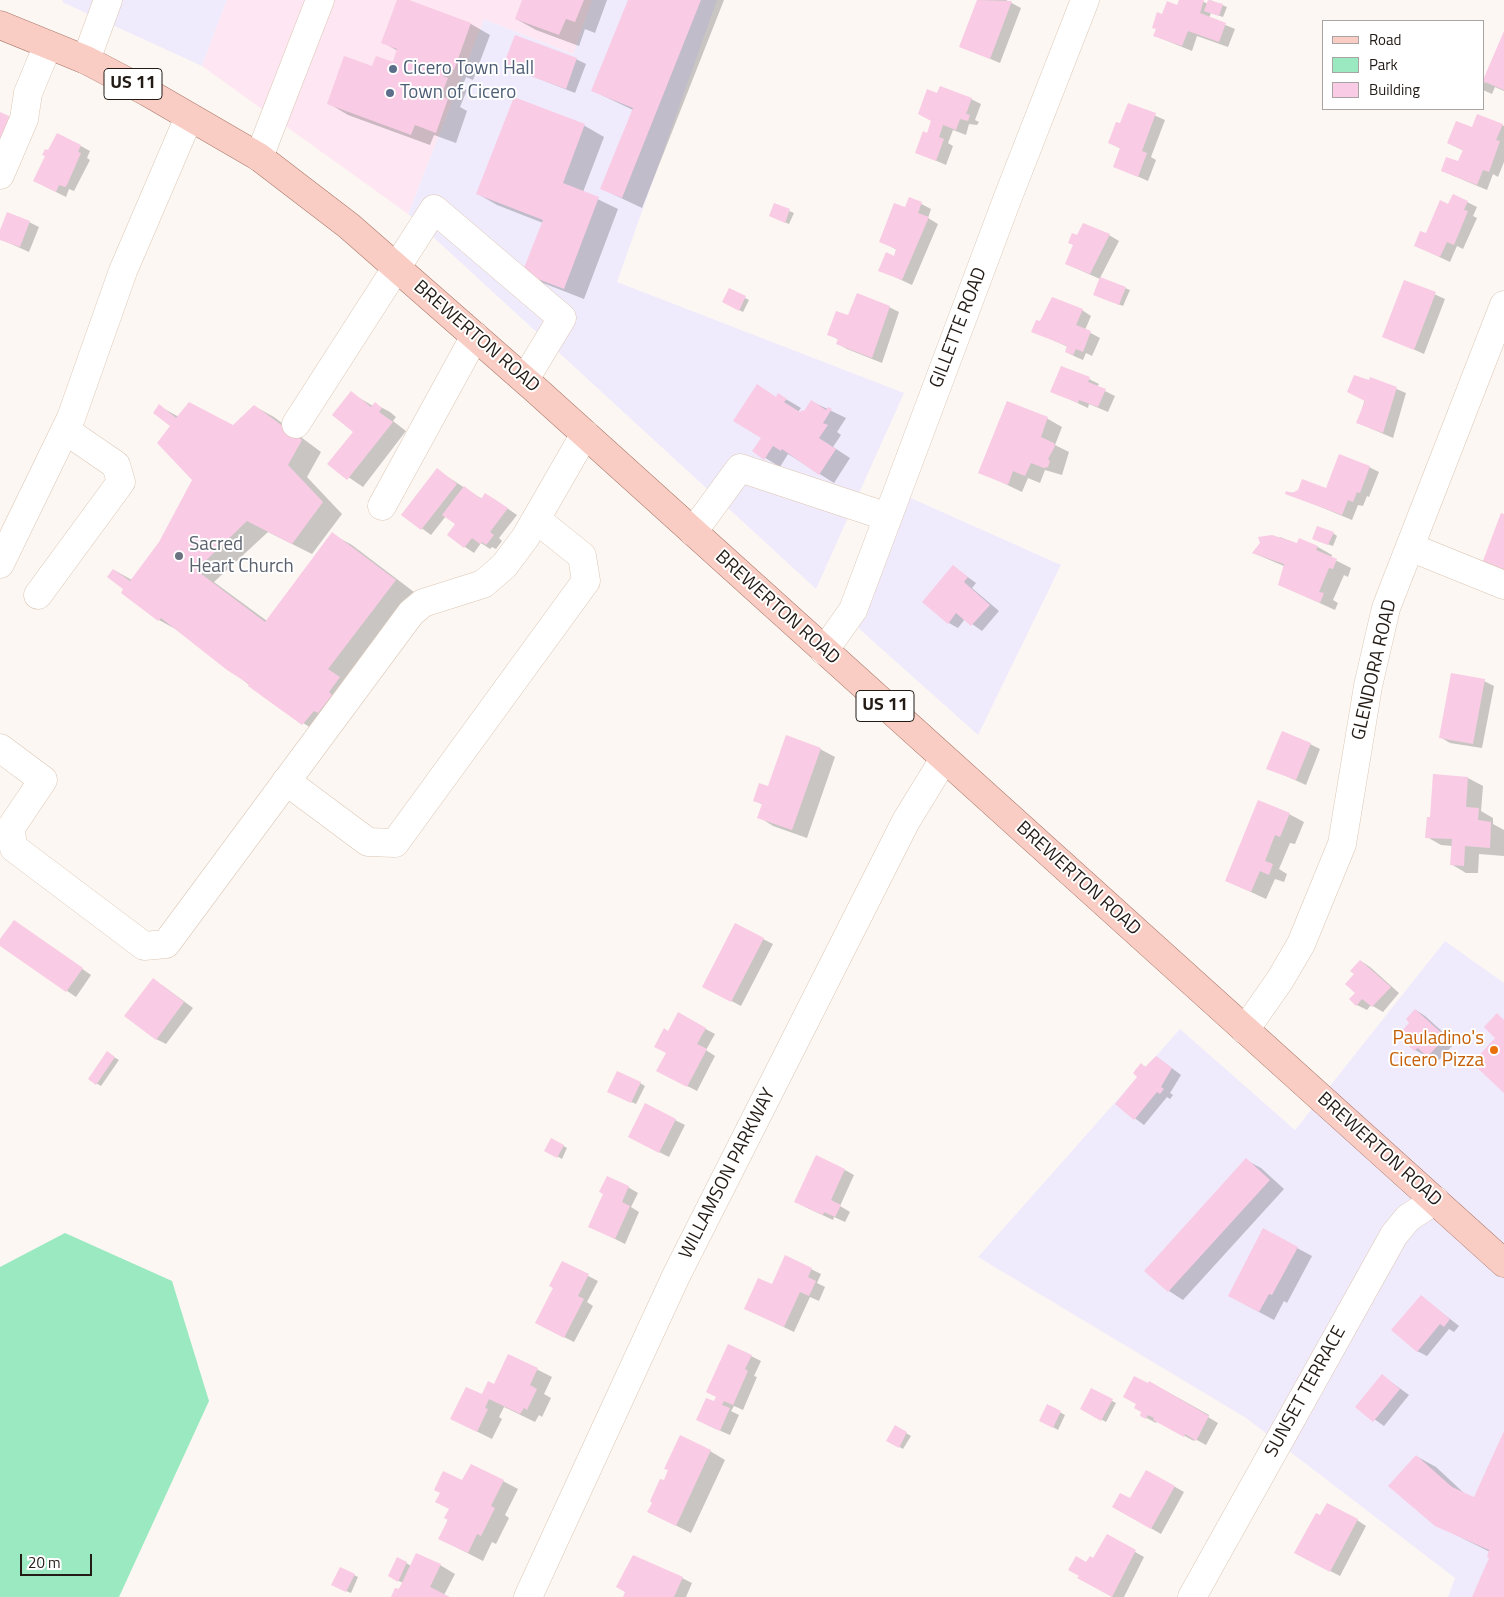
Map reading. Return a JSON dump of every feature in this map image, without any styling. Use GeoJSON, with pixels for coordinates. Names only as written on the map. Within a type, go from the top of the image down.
{"type":"FeatureCollection","features":[{"type":"Feature","properties":{"kind":"main road","name":"BREWERTON ROAD"},"geometry":{"type":"LineString","coordinates":[[2,29],[86,60],[189,117],[258,157],[349,226],[525,379],[1504,1263]]}},
{"type":"Feature","properties":{"kind":"street"},"geometry":{"type":"LineString","coordinates":[[86,60],[108,0]]}},
{"type":"Feature","properties":{"kind":"street"},"geometry":{"type":"LineString","coordinates":[[258,157],[320,0]]}},
{"type":"Feature","properties":{"kind":"street","name":"GILLETTE ROAD"},"geometry":{"type":"LineString","coordinates":[[824,651],[853,610],[1008,197],[1085,0]]}},
{"type":"Feature","properties":{"kind":"street"},"geometry":{"type":"LineString","coordinates":[[0,175],[21,126],[28,93],[48,45]]}},
{"type":"Feature","properties":{"kind":"street"},"geometry":{"type":"LineString","coordinates":[[0,564],[65,430],[123,271],[189,117]]}},
{"type":"Feature","properties":{"kind":"street"},"geometry":{"type":"LineString","coordinates":[[296,424],[434,208],[562,318],[525,379]]}},
{"type":"Feature","properties":{"kind":"street","name":"GLENDORA ROAD"},"geometry":{"type":"LineString","coordinates":[[1245,1030],[1280,980],[1300,944],[1342,844],[1368,686],[1386,608],[1504,304]]}},
{"type":"Feature","properties":{"kind":"street"},"geometry":{"type":"LineString","coordinates":[[382,506],[475,336]]}},
{"type":"Feature","properties":{"kind":"street"},"geometry":{"type":"LineString","coordinates":[[38,595],[121,482],[116,465],[65,430]]}},
{"type":"Feature","properties":{"kind":"street"},"geometry":{"type":"LineString","coordinates":[[0,748],[43,780],[10,829],[14,848],[144,946],[166,944],[410,613],[424,602],[484,584],[504,566],[536,519],[585,434]]}},
{"type":"Feature","properties":{"kind":"street"},"geometry":{"type":"LineString","coordinates":[[693,532],[740,468],[888,517]]}},
{"type":"Feature","properties":{"kind":"street"},"geometry":{"type":"LineString","coordinates":[[286,781],[368,842],[395,843],[586,581],[582,556],[536,519]]}},
{"type":"Feature","properties":{"kind":"street"},"geometry":{"type":"LineString","coordinates":[[1410,548],[1504,585]]}},
{"type":"Feature","properties":{"kind":"street","name":"WILLAMSON PARKWAY"},"geometry":{"type":"LineString","coordinates":[[528,1597],[676,1276],[906,821],[944,759]]}},
{"type":"Feature","properties":{"kind":"street","name":"SUNSET TERRACE"},"geometry":{"type":"LineString","coordinates":[[1192,1597],[1394,1235],[1408,1218],[1435,1200]]}},
{"type":"Feature","properties":{"kind":"shaded area"},"geometry":{"type":"Polygon","coordinates":[[[63,0],[227,0],[202,66],[62,2],[63,0]]]}},
{"type":"Feature","properties":{"kind":"shaded area"},"geometry":{"type":"Polygon","coordinates":[[[227,0],[592,0],[573,54],[484,19],[408,214],[202,66],[227,0]]]}},
{"type":"Feature","properties":{"kind":"shaded area"},"geometry":{"type":"Polygon","coordinates":[[[592,0],[717,0],[617,282],[904,393],[816,589],[408,214],[484,19],[573,54],[592,0]]]}},
{"type":"Feature","properties":{"kind":"shaded area"},"geometry":{"type":"Polygon","coordinates":[[[904,495],[1061,565],[978,735],[856,626],[904,495]]]}},
{"type":"Feature","properties":{"kind":"shaded area"},"geometry":{"type":"Polygon","coordinates":[[[1445,941],[1504,983],[1504,1597],[1448,1597],[1455,1578],[1246,1418],[978,1257],[1180,1029],[1295,1130],[1445,941]]]}},
{"type":"Feature","properties":{"kind":"green space"},"geometry":{"type":"Polygon","coordinates":[[[65,1233],[172,1281],[209,1401],[119,1597],[0,1597],[0,1267],[65,1233]]]}},
{"type":"Feature","properties":{"kind":"building","name":"Cicero Town Hall"},"geometry":{"type":"Polygon","coordinates":[[[397,0],[409,0],[471,23],[454,70],[446,67],[443,76],[448,78],[441,96],[448,99],[436,133],[415,125],[411,135],[327,104],[344,56],[372,66],[376,56],[393,62],[397,49],[381,43],[397,0]]]}},
{"type":"Feature","properties":{"kind":"building"},"geometry":{"type":"Polygon","coordinates":[[[522,0],[584,0],[575,22],[566,19],[559,35],[515,19],[522,0]]]}},
{"type":"Feature","properties":{"kind":"building"},"geometry":{"type":"Polygon","coordinates":[[[628,0],[701,0],[622,198],[600,189],[633,108],[591,91],[628,0]]]}},
{"type":"Feature","properties":{"kind":"building"},"geometry":{"type":"Polygon","coordinates":[[[977,0],[1012,1],[990,59],[959,47],[977,0]]]}},
{"type":"Feature","properties":{"kind":"building"},"geometry":{"type":"Polygon","coordinates":[[[1179,0],[1204,0],[1200,13],[1226,23],[1219,42],[1188,31],[1182,46],[1153,36],[1156,29],[1152,28],[1157,12],[1162,14],[1167,1],[1177,5],[1179,0]]]}},
{"type":"Feature","properties":{"kind":"building"},"geometry":{"type":"Polygon","coordinates":[[[1208,0],[1223,4],[1219,16],[1204,11],[1208,0]]]}},
{"type":"Feature","properties":{"kind":"building"},"geometry":{"type":"Polygon","coordinates":[[[1504,31],[1504,90],[1485,82],[1484,84],[1484,78],[1504,31]]]}},
{"type":"Feature","properties":{"kind":"building"},"geometry":{"type":"Polygon","coordinates":[[[515,35],[577,58],[566,89],[503,66],[515,35]]]}},
{"type":"Feature","properties":{"kind":"building"},"geometry":{"type":"Polygon","coordinates":[[[940,86],[972,98],[966,114],[970,115],[968,121],[960,119],[956,130],[943,125],[939,137],[944,139],[936,161],[915,153],[923,131],[927,133],[931,121],[918,114],[927,89],[937,93],[940,86]]]}},
{"type":"Feature","properties":{"kind":"building"},"geometry":{"type":"Polygon","coordinates":[[[514,97],[585,124],[563,183],[599,197],[564,289],[522,273],[543,220],[476,194],[514,97]]]}},
{"type":"Feature","properties":{"kind":"building"},"geometry":{"type":"Polygon","coordinates":[[[1128,103],[1156,113],[1142,151],[1147,153],[1138,177],[1113,167],[1120,148],[1108,143],[1116,122],[1120,123],[1128,103]]]}},
{"type":"Feature","properties":{"kind":"building"},"geometry":{"type":"Polygon","coordinates":[[[0,112],[20,121],[0,150],[0,112]]]}},
{"type":"Feature","properties":{"kind":"building"},"geometry":{"type":"Polygon","coordinates":[[[1477,114],[1503,124],[1496,140],[1500,141],[1489,172],[1483,170],[1477,185],[1441,171],[1446,157],[1458,161],[1463,150],[1447,143],[1456,121],[1472,127],[1477,114]]]}},
{"type":"Feature","properties":{"kind":"building"},"geometry":{"type":"Polygon","coordinates":[[[57,133],[81,145],[78,152],[81,153],[67,185],[65,187],[59,185],[56,192],[33,181],[45,156],[42,155],[45,149],[48,150],[57,133]]]}},
{"type":"Feature","properties":{"kind":"building"},"geometry":{"type":"Polygon","coordinates":[[[1453,194],[1468,201],[1464,210],[1468,211],[1454,245],[1447,242],[1440,257],[1414,246],[1420,231],[1426,233],[1440,200],[1448,204],[1453,194]]]}},
{"type":"Feature","properties":{"kind":"building"},"geometry":{"type":"Polygon","coordinates":[[[909,197],[922,202],[918,213],[929,217],[902,280],[878,271],[886,252],[894,256],[896,249],[879,242],[894,203],[905,207],[909,197]]]}},
{"type":"Feature","properties":{"kind":"building"},"geometry":{"type":"Polygon","coordinates":[[[774,203],[790,209],[785,223],[769,216],[774,203]]]}},
{"type":"Feature","properties":{"kind":"building"},"geometry":{"type":"Polygon","coordinates":[[[7,212],[30,221],[20,247],[0,240],[0,230],[7,212]]]}},
{"type":"Feature","properties":{"kind":"building"},"geometry":{"type":"Polygon","coordinates":[[[1083,223],[1110,234],[1090,274],[1065,264],[1073,245],[1068,243],[1072,233],[1077,235],[1083,223]]]}},
{"type":"Feature","properties":{"kind":"building"},"geometry":{"type":"Polygon","coordinates":[[[1100,277],[1126,287],[1119,305],[1093,295],[1100,277]]]}},
{"type":"Feature","properties":{"kind":"building"},"geometry":{"type":"Polygon","coordinates":[[[1404,280],[1436,292],[1414,350],[1382,337],[1404,280]]]}},
{"type":"Feature","properties":{"kind":"building"},"geometry":{"type":"Polygon","coordinates":[[[729,288],[746,296],[739,311],[722,302],[729,288]]]}},
{"type":"Feature","properties":{"kind":"building"},"geometry":{"type":"Polygon","coordinates":[[[857,293],[890,306],[872,358],[836,344],[838,339],[827,335],[836,311],[848,315],[857,293]]]}},
{"type":"Feature","properties":{"kind":"building"},"geometry":{"type":"Polygon","coordinates":[[[1052,297],[1083,309],[1076,325],[1091,331],[1083,352],[1076,349],[1073,355],[1065,352],[1067,346],[1031,332],[1036,320],[1040,321],[1052,297]]]}},
{"type":"Feature","properties":{"kind":"building"},"geometry":{"type":"Polygon","coordinates":[[[1061,366],[1090,377],[1088,382],[1106,389],[1098,407],[1079,400],[1078,403],[1050,392],[1061,366]]]}},
{"type":"Feature","properties":{"kind":"building"},"geometry":{"type":"Polygon","coordinates":[[[1354,375],[1369,380],[1370,377],[1397,387],[1383,433],[1356,423],[1365,401],[1347,392],[1354,375]]]}},
{"type":"Feature","properties":{"kind":"building"},"geometry":{"type":"Polygon","coordinates":[[[757,384],[776,397],[778,393],[787,399],[784,402],[800,412],[804,411],[811,400],[826,410],[828,407],[832,409],[823,423],[828,425],[819,438],[836,449],[819,475],[782,449],[781,451],[773,446],[764,460],[752,451],[761,438],[733,421],[757,384]]]}},
{"type":"Feature","properties":{"kind":"building"},"geometry":{"type":"Polygon","coordinates":[[[351,391],[371,407],[375,402],[382,408],[379,412],[393,422],[347,480],[327,464],[353,432],[332,415],[351,391]]]}},
{"type":"Feature","properties":{"kind":"building"},"geometry":{"type":"Polygon","coordinates":[[[1007,401],[1048,417],[1041,437],[1054,443],[1055,446],[1048,459],[1050,461],[1048,467],[1044,468],[1031,463],[1025,476],[1013,471],[1008,485],[978,473],[1007,401]]]}},
{"type":"Feature","properties":{"kind":"building","name":"Sacred Heart Church"},"geometry":{"type":"Polygon","coordinates":[[[189,402],[233,425],[254,405],[302,440],[288,465],[323,502],[292,544],[247,521],[196,570],[265,622],[332,532],[396,580],[328,669],[340,677],[329,692],[332,695],[318,713],[314,711],[302,725],[248,686],[249,684],[227,670],[161,618],[158,621],[121,593],[123,589],[107,577],[113,569],[130,581],[159,542],[192,480],[157,443],[170,426],[153,413],[159,404],[176,418],[189,402]]]}},
{"type":"Feature","properties":{"kind":"building"},"geometry":{"type":"Polygon","coordinates":[[[1339,454],[1370,466],[1360,493],[1357,492],[1353,502],[1348,500],[1342,515],[1285,494],[1286,491],[1292,493],[1298,490],[1302,479],[1326,488],[1339,454]]]}},
{"type":"Feature","properties":{"kind":"building"},"geometry":{"type":"Polygon","coordinates":[[[437,468],[457,484],[421,530],[401,515],[437,468]]]}},
{"type":"Feature","properties":{"kind":"building"},"geometry":{"type":"Polygon","coordinates":[[[464,486],[481,499],[485,493],[508,508],[490,532],[494,535],[486,545],[482,542],[480,544],[472,538],[464,548],[447,535],[455,524],[442,515],[464,486]]]}},
{"type":"Feature","properties":{"kind":"building"},"geometry":{"type":"Polygon","coordinates":[[[1501,513],[1504,514],[1504,585],[1478,574],[1501,513]]]}},
{"type":"Feature","properties":{"kind":"building"},"geometry":{"type":"Polygon","coordinates":[[[1317,526],[1334,532],[1328,545],[1312,539],[1317,526]]]}},
{"type":"Feature","properties":{"kind":"building"},"geometry":{"type":"Polygon","coordinates":[[[1272,535],[1297,543],[1299,538],[1318,546],[1316,550],[1337,559],[1333,569],[1329,568],[1319,592],[1324,593],[1320,603],[1278,585],[1284,564],[1252,553],[1260,543],[1258,537],[1272,535]]]}},
{"type":"Feature","properties":{"kind":"building"},"geometry":{"type":"Polygon","coordinates":[[[953,565],[968,577],[964,582],[990,605],[971,626],[956,613],[948,624],[922,602],[953,565]]]}},
{"type":"Feature","properties":{"kind":"building"},"geometry":{"type":"Polygon","coordinates":[[[1451,673],[1485,679],[1473,744],[1439,738],[1451,673]]]}},
{"type":"Feature","properties":{"kind":"building"},"geometry":{"type":"Polygon","coordinates":[[[1282,731],[1311,743],[1296,780],[1266,769],[1282,731]]]}},
{"type":"Feature","properties":{"kind":"building"},"geometry":{"type":"Polygon","coordinates":[[[786,735],[821,748],[792,830],[757,818],[762,804],[753,801],[759,783],[768,786],[786,735]]]}},
{"type":"Feature","properties":{"kind":"building"},"geometry":{"type":"Polygon","coordinates":[[[1433,774],[1468,777],[1466,807],[1479,808],[1478,820],[1491,822],[1490,848],[1465,846],[1464,866],[1450,865],[1452,839],[1425,838],[1427,817],[1430,817],[1433,774]]]}},
{"type":"Feature","properties":{"kind":"building"},"geometry":{"type":"Polygon","coordinates":[[[1258,800],[1290,813],[1280,837],[1275,835],[1265,861],[1273,864],[1269,875],[1260,871],[1251,892],[1225,881],[1258,800]]]}},
{"type":"Feature","properties":{"kind":"building"},"geometry":{"type":"Polygon","coordinates":[[[14,920],[83,968],[66,992],[0,946],[0,939],[14,920]]]}},
{"type":"Feature","properties":{"kind":"building"},"geometry":{"type":"Polygon","coordinates":[[[735,923],[764,938],[731,1002],[702,987],[735,923]]]}},
{"type":"Feature","properties":{"kind":"building"},"geometry":{"type":"Polygon","coordinates":[[[1360,960],[1391,987],[1372,1007],[1362,999],[1356,1006],[1349,999],[1355,993],[1345,984],[1354,974],[1350,971],[1360,960]]]}},
{"type":"Feature","properties":{"kind":"building"},"geometry":{"type":"Polygon","coordinates":[[[153,978],[184,1002],[156,1040],[124,1016],[153,978]]]}},
{"type":"Feature","properties":{"kind":"building"},"geometry":{"type":"Polygon","coordinates":[[[1415,1009],[1446,1037],[1427,1057],[1418,1048],[1414,1051],[1407,1044],[1409,1041],[1400,1033],[1409,1023],[1406,1019],[1415,1009]]]}},
{"type":"Feature","properties":{"kind":"building"},"geometry":{"type":"Polygon","coordinates":[[[678,1012],[706,1028],[697,1044],[707,1049],[687,1087],[656,1071],[666,1053],[654,1047],[664,1028],[668,1031],[678,1012]]]}},
{"type":"Feature","properties":{"kind":"building","name":"Pauladino's Cicero Pizza"},"geometry":{"type":"Polygon","coordinates":[[[1497,1013],[1504,1020],[1504,1093],[1472,1063],[1495,1038],[1484,1027],[1497,1013]]]}},
{"type":"Feature","properties":{"kind":"building"},"geometry":{"type":"Polygon","coordinates":[[[107,1051],[115,1057],[96,1085],[88,1079],[107,1051]]]}},
{"type":"Feature","properties":{"kind":"building"},"geometry":{"type":"Polygon","coordinates":[[[1156,1056],[1172,1068],[1161,1087],[1164,1089],[1160,1094],[1157,1092],[1134,1120],[1115,1104],[1137,1077],[1133,1073],[1141,1063],[1145,1067],[1156,1056]]]}},
{"type":"Feature","properties":{"kind":"building"},"geometry":{"type":"Polygon","coordinates":[[[617,1071],[641,1082],[631,1103],[607,1092],[617,1071]]]}},
{"type":"Feature","properties":{"kind":"building"},"geometry":{"type":"Polygon","coordinates":[[[645,1103],[676,1119],[659,1153],[628,1137],[645,1103]]]}},
{"type":"Feature","properties":{"kind":"building"},"geometry":{"type":"Polygon","coordinates":[[[551,1138],[564,1145],[557,1158],[544,1151],[551,1138]]]}},
{"type":"Feature","properties":{"kind":"building"},"geometry":{"type":"Polygon","coordinates":[[[816,1155],[845,1169],[831,1200],[841,1205],[835,1217],[824,1212],[823,1215],[794,1202],[816,1155]]]}},
{"type":"Feature","properties":{"kind":"building"},"geometry":{"type":"Polygon","coordinates":[[[1246,1158],[1270,1180],[1168,1292],[1144,1271],[1246,1158]]]}},
{"type":"Feature","properties":{"kind":"building"},"geometry":{"type":"Polygon","coordinates":[[[607,1176],[629,1186],[622,1202],[630,1206],[615,1239],[588,1227],[603,1194],[599,1192],[607,1176]]]}},
{"type":"Feature","properties":{"kind":"building"},"geometry":{"type":"Polygon","coordinates":[[[1263,1228],[1298,1247],[1272,1295],[1269,1294],[1259,1312],[1228,1296],[1263,1228]]]}},
{"type":"Feature","properties":{"kind":"building"},"geometry":{"type":"Polygon","coordinates":[[[785,1255],[812,1268],[808,1277],[816,1281],[809,1296],[800,1292],[784,1327],[744,1309],[758,1278],[772,1284],[785,1255]]]}},
{"type":"Feature","properties":{"kind":"building"},"geometry":{"type":"Polygon","coordinates":[[[562,1261],[589,1274],[578,1296],[584,1299],[564,1338],[535,1323],[553,1288],[549,1286],[562,1261]]]}},
{"type":"Feature","properties":{"kind":"building"},"geometry":{"type":"Polygon","coordinates":[[[1421,1295],[1450,1319],[1444,1327],[1440,1324],[1417,1352],[1391,1330],[1421,1295]]]}},
{"type":"Feature","properties":{"kind":"building"},"geometry":{"type":"Polygon","coordinates":[[[728,1344],[752,1355],[745,1369],[748,1371],[733,1405],[724,1401],[722,1405],[730,1408],[720,1431],[696,1420],[706,1398],[714,1401],[716,1397],[706,1392],[728,1344]]]}},
{"type":"Feature","properties":{"kind":"building"},"geometry":{"type":"Polygon","coordinates":[[[508,1354],[538,1368],[530,1385],[537,1389],[527,1410],[524,1408],[520,1414],[489,1399],[485,1408],[488,1409],[477,1432],[450,1419],[466,1387],[482,1394],[488,1381],[494,1384],[508,1354]]]}},
{"type":"Feature","properties":{"kind":"building"},"geometry":{"type":"Polygon","coordinates":[[[1382,1374],[1400,1389],[1373,1422],[1355,1407],[1382,1374]]]}},
{"type":"Feature","properties":{"kind":"building"},"geometry":{"type":"Polygon","coordinates":[[[1134,1376],[1148,1383],[1149,1381],[1209,1416],[1196,1441],[1185,1434],[1184,1437],[1153,1420],[1154,1418],[1148,1415],[1146,1419],[1140,1416],[1141,1412],[1134,1408],[1136,1404],[1123,1397],[1134,1376]]]}},
{"type":"Feature","properties":{"kind":"building"},"geometry":{"type":"Polygon","coordinates":[[[1091,1388],[1113,1399],[1101,1421],[1080,1409],[1091,1388]]]}},
{"type":"Feature","properties":{"kind":"building"},"geometry":{"type":"Polygon","coordinates":[[[1047,1404],[1061,1411],[1053,1428],[1039,1421],[1047,1404]]]}},
{"type":"Feature","properties":{"kind":"building"},"geometry":{"type":"Polygon","coordinates":[[[895,1425],[907,1432],[899,1448],[886,1441],[895,1425]]]}},
{"type":"Feature","properties":{"kind":"building"},"geometry":{"type":"Polygon","coordinates":[[[1504,1431],[1504,1597],[1472,1597],[1489,1558],[1487,1557],[1489,1550],[1435,1526],[1388,1486],[1416,1455],[1452,1487],[1474,1497],[1504,1431]]]}},
{"type":"Feature","properties":{"kind":"building"},"geometry":{"type":"Polygon","coordinates":[[[680,1435],[711,1450],[676,1526],[647,1512],[660,1479],[664,1480],[668,1470],[664,1469],[680,1435]]]}},
{"type":"Feature","properties":{"kind":"building"},"geometry":{"type":"Polygon","coordinates":[[[471,1464],[504,1480],[491,1506],[495,1508],[481,1536],[477,1534],[468,1553],[438,1539],[448,1520],[444,1518],[449,1509],[435,1502],[440,1493],[434,1490],[443,1471],[462,1480],[471,1464]]]}},
{"type":"Feature","properties":{"kind":"building"},"geometry":{"type":"Polygon","coordinates":[[[1146,1470],[1175,1486],[1151,1529],[1112,1507],[1120,1493],[1130,1498],[1146,1470]]]}},
{"type":"Feature","properties":{"kind":"building"},"geometry":{"type":"Polygon","coordinates":[[[1327,1503],[1358,1519],[1330,1572],[1294,1553],[1316,1513],[1320,1515],[1327,1503]]]}},
{"type":"Feature","properties":{"kind":"building"},"geometry":{"type":"Polygon","coordinates":[[[1107,1534],[1136,1550],[1112,1597],[1077,1578],[1079,1576],[1068,1570],[1076,1556],[1086,1562],[1090,1556],[1093,1558],[1107,1534]]]}},
{"type":"Feature","properties":{"kind":"building"},"geometry":{"type":"Polygon","coordinates":[[[416,1553],[441,1564],[430,1587],[450,1597],[391,1597],[395,1588],[399,1589],[416,1553]]]}},
{"type":"Feature","properties":{"kind":"building"},"geometry":{"type":"Polygon","coordinates":[[[633,1555],[683,1577],[674,1597],[623,1597],[625,1592],[616,1587],[633,1555]]]}},
{"type":"Feature","properties":{"kind":"building"},"geometry":{"type":"Polygon","coordinates":[[[397,1557],[407,1562],[398,1582],[388,1576],[397,1557]]]}},
{"type":"Feature","properties":{"kind":"building"},"geometry":{"type":"Polygon","coordinates":[[[340,1567],[355,1574],[346,1592],[331,1585],[340,1567]]]}},
{"type":"Feature","properties":{"kind":"place","name":"Cicero Town Hall"},"geometry":{"type":"Point","coordinates":[393,69]}},
{"type":"Feature","properties":{"kind":"place","name":"Town of Cicero"},"geometry":{"type":"Point","coordinates":[390,93]}},
{"type":"Feature","properties":{"kind":"place","name":"Sacred Heart Church"},"geometry":{"type":"Point","coordinates":[179,556]}},
{"type":"Feature","properties":{"kind":"place","name":"Pauladino's Cicero Pizza"},"geometry":{"type":"Point","coordinates":[1494,1050]}}]}
